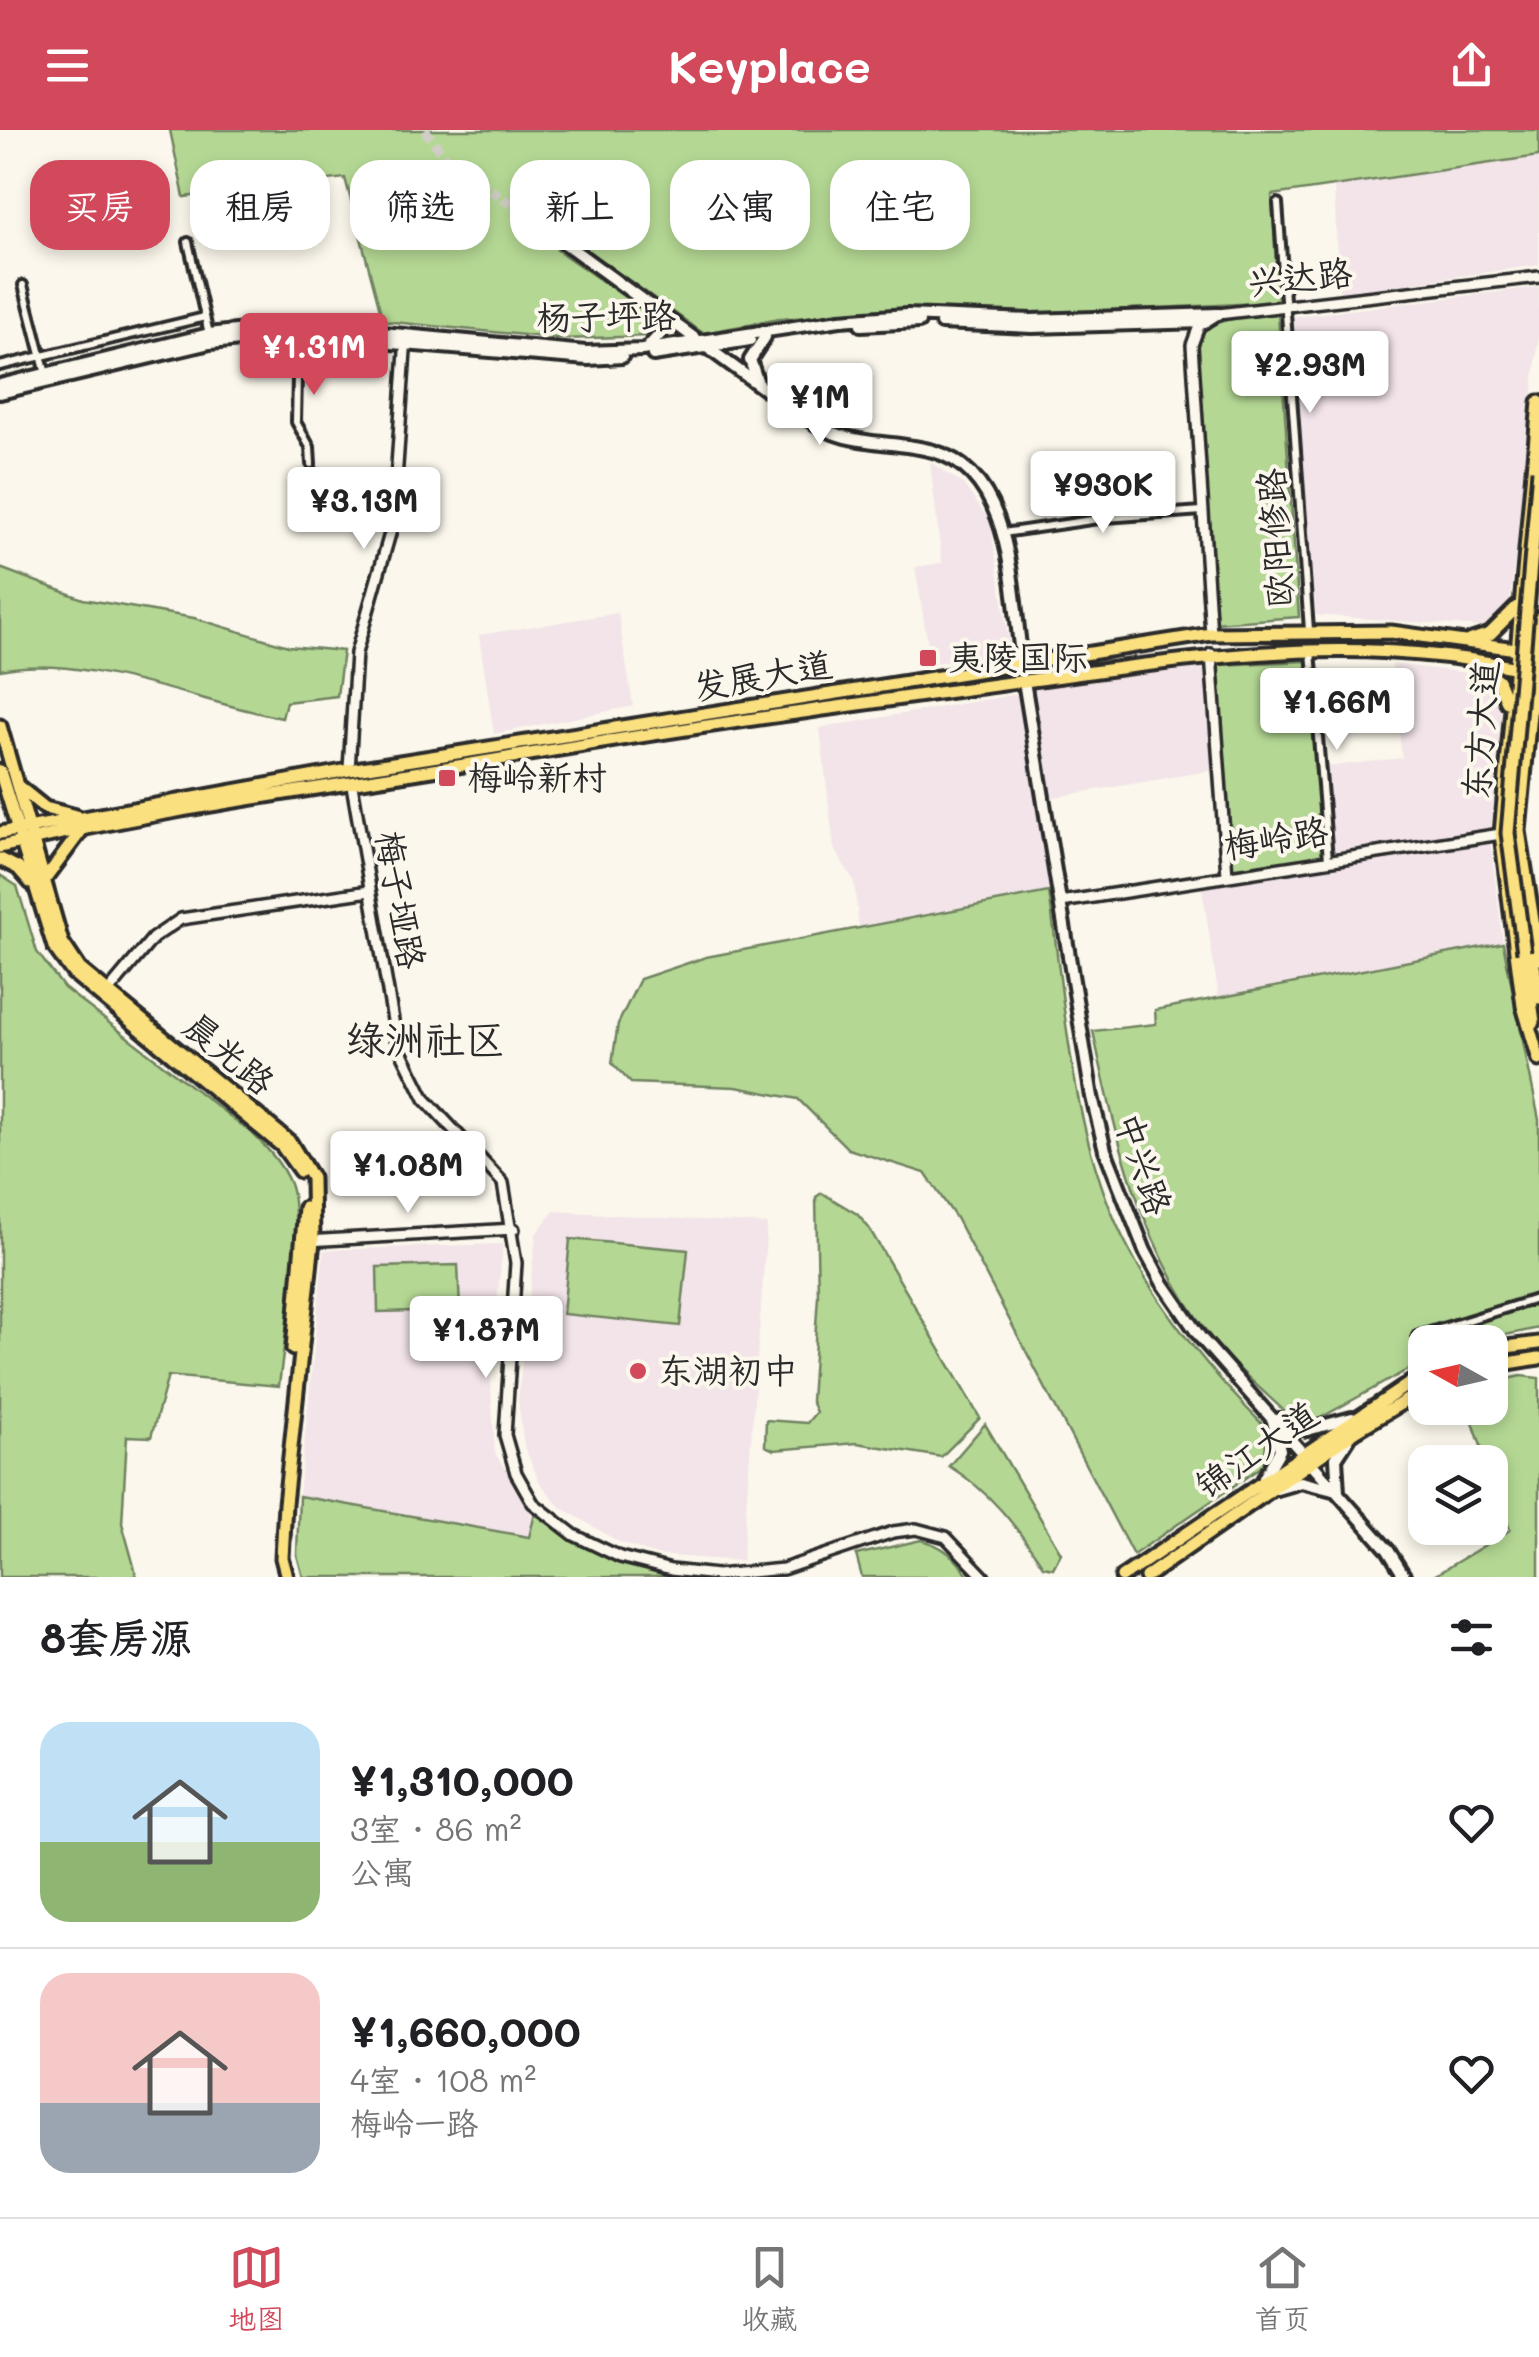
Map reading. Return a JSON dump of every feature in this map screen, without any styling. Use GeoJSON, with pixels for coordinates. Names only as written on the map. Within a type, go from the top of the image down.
{"type":"FeatureCollection","features":[{"type":"Feature","properties":{"kind":"main road"},"geometry":{"type":"LineString","coordinates":[[575,250],[762,388],[834,433],[931,450],[958,462],[988,495],[1002,533],[1022,660]]}},
{"type":"Feature","properties":{"kind":"main road"},"geometry":{"type":"LineString","coordinates":[[642,350],[662,333],[656,308]]}},
{"type":"Feature","properties":{"kind":"main road","name":"杨子坪路"},"geometry":{"type":"LineString","coordinates":[[0,385],[209,334],[319,327],[406,339],[586,352],[703,346],[907,315],[1032,320],[1218,314]]}},
{"type":"Feature","properties":{"kind":"main road","name":"杨子坪路"},"geometry":{"type":"LineString","coordinates":[[764,334],[912,322],[1032,327],[1204,322]]}},
{"type":"Feature","properties":{"kind":"main road"},"geometry":{"type":"LineString","coordinates":[[762,388],[750,360],[764,334]]}},
{"type":"Feature","properties":{"kind":"main road"},"geometry":{"type":"LineString","coordinates":[[0,393],[210,342],[278,336],[406,339],[588,359],[703,346]]}},
{"type":"Feature","properties":{"kind":"main road","name":"东方大道"},"geometry":{"type":"LineString","coordinates":[[1539,402],[1514,648],[1501,834],[1523,1006],[1539,1059]]}},
{"type":"Feature","properties":{"kind":"main road"},"geometry":{"type":"LineString","coordinates":[[1539,470],[1508,832],[1539,1059]]}},
{"type":"Feature","properties":{"kind":"main road"},"geometry":{"type":"LineString","coordinates":[[1539,540],[1514,832],[1539,998]]}},
{"type":"Feature","properties":{"kind":"main road"},"geometry":{"type":"LineString","coordinates":[[1469,641],[1490,634],[1519,603]]}},
{"type":"Feature","properties":{"kind":"main road","name":"东方大道"},"geometry":{"type":"LineString","coordinates":[[1539,618],[1519,831],[1539,959]]}},
{"type":"Feature","properties":{"kind":"main road","name":"发展大道"},"geometry":{"type":"LineString","coordinates":[[0,832],[349,770],[1022,660],[1211,634],[1391,632],[1537,651]]}},
{"type":"Feature","properties":{"kind":"main road","name":"发展大道"},"geometry":{"type":"LineString","coordinates":[[0,847],[586,744],[1212,654],[1311,650],[1468,659],[1536,672]]}},
{"type":"Feature","properties":{"kind":"main road"},"geometry":{"type":"LineString","coordinates":[[1468,659],[1498,680],[1506,694],[1510,716]]}},
{"type":"Feature","properties":{"kind":"main road","name":"中兴路"},"geometry":{"type":"LineString","coordinates":[[1024,682],[1092,1097],[1105,1150],[1144,1251],[1200,1338],[1388,1550],[1405,1577]]}},
{"type":"Feature","properties":{"kind":"main road"},"geometry":{"type":"LineString","coordinates":[[1528,724],[1539,706]]}},
{"type":"Feature","properties":{"kind":"main road","name":"晨光路"},"geometry":{"type":"LineString","coordinates":[[0,726],[8,793]]}},
{"type":"Feature","properties":{"kind":"main road","name":"晨光路"},"geometry":{"type":"LineString","coordinates":[[0,771],[62,942],[80,969],[106,995],[290,1142],[312,1178],[285,1504],[284,1577]]}},
{"type":"Feature","properties":{"kind":"main road"},"geometry":{"type":"LineString","coordinates":[[8,793],[76,816]]}},
{"type":"Feature","properties":{"kind":"main road"},"geometry":{"type":"LineString","coordinates":[[0,858],[40,886],[82,831]]}},
{"type":"Feature","properties":{"kind":"main road"},"geometry":{"type":"LineString","coordinates":[[1508,1347],[1539,1344]]}},
{"type":"Feature","properties":{"kind":"main road"},"geometry":{"type":"LineString","coordinates":[[1508,1363],[1539,1358]]}},
{"type":"Feature","properties":{"kind":"main road","name":"锦江大道"},"geometry":{"type":"LineString","coordinates":[[1146,1577],[1408,1384]]}},
{"type":"Feature","properties":{"kind":"main road","name":"锦江大道"},"geometry":{"type":"LineString","coordinates":[[1355,1423],[1408,1397]]}},
{"type":"Feature","properties":{"kind":"main road"},"geometry":{"type":"LineString","coordinates":[[1268,1412],[1307,1430],[1355,1423]]}},
{"type":"Feature","properties":{"kind":"main road"},"geometry":{"type":"LineString","coordinates":[[1264,1487],[1280,1450],[1268,1412]]}},
{"type":"Feature","properties":{"kind":"main road"},"geometry":{"type":"LineString","coordinates":[[1264,1487],[1301,1482],[1338,1493],[1336,1458],[1355,1423]]}},
{"type":"Feature","properties":{"kind":"main road","name":"锦江大道"},"geometry":{"type":"LineString","coordinates":[[1122,1577],[1264,1487]]}},
{"type":"Feature","properties":{"kind":"street","name":"欧阳修路"},"geometry":{"type":"LineString","coordinates":[[1278,203],[1309,630]]}},
{"type":"Feature","properties":{"kind":"street"},"geometry":{"type":"LineString","coordinates":[[188,242],[209,334]]}},
{"type":"Feature","properties":{"kind":"street","name":"兴达路"},"geometry":{"type":"LineString","coordinates":[[1211,634],[1192,345],[1204,322],[1218,314],[1539,278]]}},
{"type":"Feature","properties":{"kind":"street"},"geometry":{"type":"LineString","coordinates":[[24,285],[46,374]]}},
{"type":"Feature","properties":{"kind":"street"},"geometry":{"type":"LineString","coordinates":[[0,366],[205,317]]}},
{"type":"Feature","properties":{"kind":"street"},"geometry":{"type":"LineString","coordinates":[[278,336],[278,355],[297,377],[296,422],[310,447],[311,464]]}},
{"type":"Feature","properties":{"kind":"street"},"geometry":{"type":"LineString","coordinates":[[349,770],[356,653],[393,523],[406,339]]}},
{"type":"Feature","properties":{"kind":"street"},"geometry":{"type":"LineString","coordinates":[[1002,533],[1105,518],[1202,511]]}},
{"type":"Feature","properties":{"kind":"street"},"geometry":{"type":"LineString","coordinates":[[1311,650],[1328,859]]}},
{"type":"Feature","properties":{"kind":"street"},"geometry":{"type":"LineString","coordinates":[[1212,654],[1227,874]]}},
{"type":"Feature","properties":{"kind":"street","name":"梅子垭路"},"geometry":{"type":"LineString","coordinates":[[352,785],[397,1044],[425,1099],[503,1182],[514,1229],[516,1263],[505,1435],[516,1473],[543,1514],[574,1536],[620,1557],[672,1570],[717,1575],[784,1569],[893,1532],[928,1530],[960,1548],[984,1577]]}},
{"type":"Feature","properties":{"kind":"street","name":"梅岭路"},"geometry":{"type":"LineString","coordinates":[[1061,902],[1501,834]]}},
{"type":"Feature","properties":{"kind":"street"},"geometry":{"type":"LineString","coordinates":[[106,995],[153,938],[180,919],[370,891]]}},
{"type":"Feature","properties":{"kind":"street"},"geometry":{"type":"LineString","coordinates":[[309,1241],[514,1229]]}},
{"type":"Feature","properties":{"kind":"street"},"geometry":{"type":"LineString","coordinates":[[1452,1325],[1539,1298]]}},
{"type":"Feature","properties":{"kind":"shaded area"},"geometry":{"type":"Polygon","coordinates":[[[1539,156],[1539,265],[1339,293],[1334,187],[1539,156]]]}},
{"type":"Feature","properties":{"kind":"shaded area"},"geometry":{"type":"Polygon","coordinates":[[[1539,287],[1539,334],[1510,603],[1483,627],[1316,615],[1291,317],[1539,287]]]}},
{"type":"Feature","properties":{"kind":"shaded area"},"geometry":{"type":"Polygon","coordinates":[[[930,462],[963,484],[990,521],[1011,654],[931,663],[915,567],[942,563],[930,462]]]}},
{"type":"Feature","properties":{"kind":"shaded area"},"geometry":{"type":"Polygon","coordinates":[[[618,613],[633,706],[494,734],[479,635],[618,613]]]}},
{"type":"Feature","properties":{"kind":"shaded area"},"geometry":{"type":"Polygon","coordinates":[[[1204,663],[1214,770],[1049,798],[1033,689],[1204,663]]]}},
{"type":"Feature","properties":{"kind":"shaded area"},"geometry":{"type":"Polygon","coordinates":[[[1392,664],[1477,674],[1502,710],[1491,827],[1333,853],[1325,767],[1402,758],[1392,664]]]}},
{"type":"Feature","properties":{"kind":"shaded area"},"geometry":{"type":"Polygon","coordinates":[[[1019,694],[1049,892],[859,927],[854,881],[834,848],[820,728],[1019,694]]]}},
{"type":"Feature","properties":{"kind":"shaded area"},"geometry":{"type":"Polygon","coordinates":[[[1490,840],[1503,943],[1219,999],[1202,888],[1490,840]]]}},
{"type":"Feature","properties":{"kind":"shaded area","name":"东湖初中"},"geometry":{"type":"Polygon","coordinates":[[[554,1211],[767,1224],[742,1561],[656,1555],[619,1542],[559,1506],[539,1481],[524,1446],[518,1400],[536,1234],[554,1211]]]}},
{"type":"Feature","properties":{"kind":"shaded area"},"geometry":{"type":"Polygon","coordinates":[[[503,1244],[490,1372],[495,1454],[535,1514],[530,1537],[299,1496],[324,1250],[503,1244]]]}},
{"type":"Feature","properties":{"kind":"green space"},"geometry":{"type":"Polygon","coordinates":[[[170,130],[1539,130],[1539,156],[1272,195],[1278,302],[1037,314],[906,310],[779,319],[703,333],[587,250],[650,250],[650,160],[510,160],[510,250],[557,250],[648,313],[647,336],[564,339],[383,321],[364,250],[490,250],[490,160],[350,160],[350,197],[345,178],[330,180],[330,160],[190,160],[190,196],[184,197],[170,130]]]}},
{"type":"Feature","properties":{"kind":"green space"},"geometry":{"type":"Polygon","coordinates":[[[1278,314],[1299,617],[1214,623],[1194,344],[1219,322],[1278,314]]]}},
{"type":"Feature","properties":{"kind":"green space"},"geometry":{"type":"Polygon","coordinates":[[[0,568],[83,599],[194,618],[288,646],[343,651],[337,696],[286,702],[282,718],[104,673],[68,668],[0,670],[0,568]]]}},
{"type":"Feature","properties":{"kind":"green space"},"geometry":{"type":"Polygon","coordinates":[[[1308,661],[1323,855],[1232,870],[1218,665],[1308,661]]]}},
{"type":"Feature","properties":{"kind":"green space"},"geometry":{"type":"Polygon","coordinates":[[[0,875],[17,886],[37,952],[64,988],[253,1134],[283,1170],[294,1202],[294,1253],[279,1386],[168,1376],[151,1437],[127,1436],[122,1523],[137,1577],[0,1577],[0,875]]]}},
{"type":"Feature","properties":{"kind":"green space"},"geometry":{"type":"Polygon","coordinates":[[[1049,892],[1074,1078],[1096,1169],[1112,1213],[1145,1278],[1176,1324],[1267,1429],[1264,1465],[1133,1555],[956,1218],[925,1173],[848,1149],[798,1099],[736,1087],[631,1083],[612,1063],[618,1024],[640,979],[706,957],[1049,892]]]}},
{"type":"Feature","properties":{"kind":"green space"},"geometry":{"type":"Polygon","coordinates":[[[1503,943],[1539,1120],[1539,1328],[1508,1334],[1508,1325],[1408,1325],[1408,1369],[1302,1428],[1242,1372],[1186,1302],[1134,1190],[1093,1031],[1156,1024],[1155,1010],[1503,943]]]}},
{"type":"Feature","properties":{"kind":"green space"},"geometry":{"type":"Polygon","coordinates":[[[822,1193],[857,1214],[869,1228],[980,1418],[941,1457],[857,1443],[774,1450],[765,1446],[766,1420],[807,1423],[816,1412],[811,1401],[818,1296],[816,1197],[822,1193]]]}},
{"type":"Feature","properties":{"kind":"green space"},"geometry":{"type":"Polygon","coordinates":[[[570,1239],[688,1250],[680,1326],[563,1314],[570,1239]]]}},
{"type":"Feature","properties":{"kind":"green space"},"geometry":{"type":"Polygon","coordinates":[[[458,1265],[460,1310],[378,1312],[377,1267],[458,1265]]]}},
{"type":"Feature","properties":{"kind":"green space"},"geometry":{"type":"Polygon","coordinates":[[[1539,1378],[1539,1577],[1432,1577],[1485,1545],[1508,1545],[1508,1445],[1481,1445],[1474,1425],[1508,1425],[1508,1379],[1539,1378]]]}},
{"type":"Feature","properties":{"kind":"green space"},"geometry":{"type":"Polygon","coordinates":[[[985,1424],[1061,1553],[1053,1568],[1043,1566],[1002,1511],[949,1466],[985,1424]]]}},
{"type":"Feature","properties":{"kind":"green space"},"geometry":{"type":"Polygon","coordinates":[[[299,1496],[529,1537],[535,1514],[607,1556],[688,1577],[303,1577],[297,1555],[299,1496]]]}},
{"type":"Feature","properties":{"kind":"green space"},"geometry":{"type":"Polygon","coordinates":[[[921,1540],[949,1553],[969,1577],[862,1577],[856,1555],[921,1540]]]}},
{"type":"Feature","properties":{"kind":"tunnel"},"geometry":{"type":"LineString","coordinates":[[425,130],[444,156],[510,204]]}},
{"type":"Feature","properties":{"kind":"place","name":"夷陵国际"},"geometry":{"type":"Point","coordinates":[928,658]}},
{"type":"Feature","properties":{"kind":"place","name":"梅岭新村"},"geometry":{"type":"Point","coordinates":[447,778]}},
{"type":"Feature","properties":{"kind":"place","name":"东湖初中"},"geometry":{"type":"Point","coordinates":[638,1371]}},
{"type":"Feature","properties":{"kind":"district","name":"绿洲社区"},"geometry":{"type":"Point","coordinates":[425,1040]}}]}
